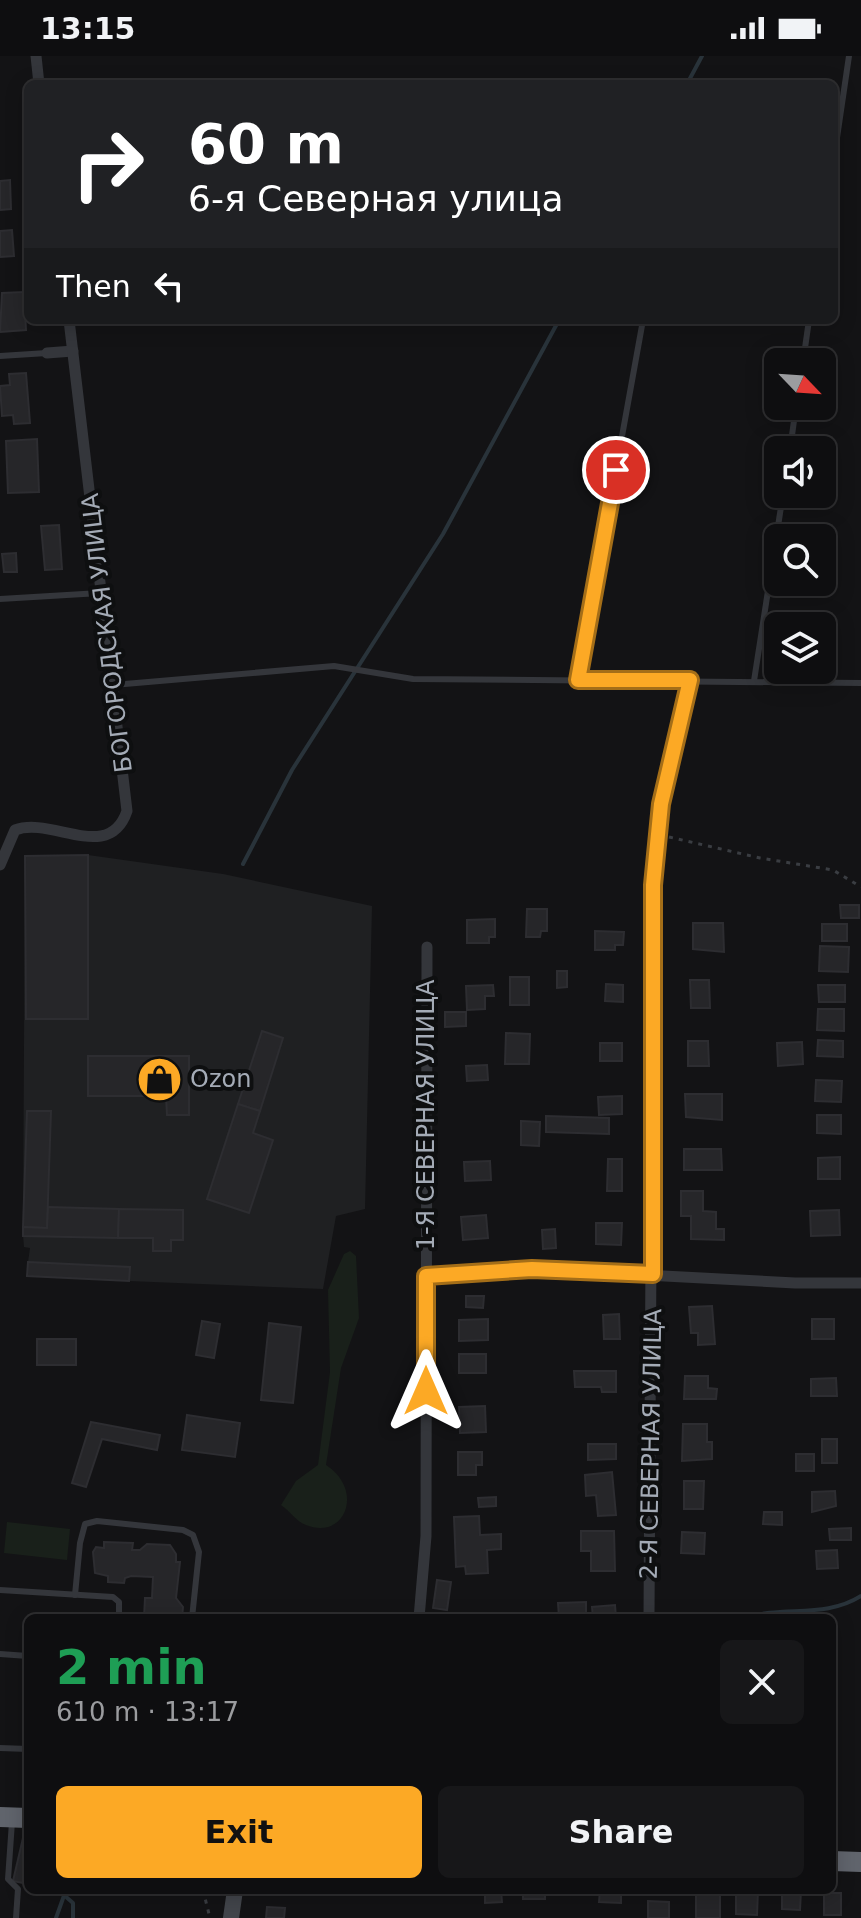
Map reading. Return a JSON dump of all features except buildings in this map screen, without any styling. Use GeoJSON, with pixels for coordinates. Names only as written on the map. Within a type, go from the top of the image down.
{"type":"FeatureCollection","features":[{"type":"Feature","properties":{"kind":"highway"},"geometry":{"type":"LineString","coordinates":[[836,1861],[861,1862]]}},
{"type":"Feature","properties":{"kind":"street"},"geometry":{"type":"LineString","coordinates":[[36,56],[39,80]]}},
{"type":"Feature","properties":{"kind":"street","name":"БОГОРОДСКАЯ УЛИЦА"},"geometry":{"type":"LineString","coordinates":[[4,835],[27,825],[103,837],[110,835],[124,820],[126,790],[70,324]]}},
{"type":"Feature","properties":{"kind":"street"},"geometry":{"type":"LineString","coordinates":[[47,353],[73,351]]}},
{"type":"Feature","properties":{"kind":"street","name":"2-Я СЕВЕРНАЯ УЛИЦА"},"geometry":{"type":"LineString","coordinates":[[649,1614],[653,885],[661,804],[690,680]]}},
{"type":"Feature","properties":{"kind":"street"},"geometry":{"type":"LineString","coordinates":[[0,865],[4,835]]}},
{"type":"Feature","properties":{"kind":"street","name":"1-Я СЕВЕРНАЯ УЛИЦА"},"geometry":{"type":"LineString","coordinates":[[419,1614],[426,1536],[427,947]]}},
{"type":"Feature","properties":{"kind":"street"},"geometry":{"type":"LineString","coordinates":[[426,1276],[532,1269],[795,1283],[861,1283]]}},
{"type":"Feature","properties":{"kind":"street"},"geometry":{"type":"LineString","coordinates":[[231,1918],[234,1894]]}},
{"type":"Feature","properties":{"kind":"lane"},"geometry":{"type":"LineString","coordinates":[[838,131],[849,56]]}},
{"type":"Feature","properties":{"kind":"lane"},"geometry":{"type":"LineString","coordinates":[[578,680],[642,324]]}},
{"type":"Feature","properties":{"kind":"lane"},"geometry":{"type":"LineString","coordinates":[[805,348],[808,324]]}},
{"type":"Feature","properties":{"kind":"lane"},"geometry":{"type":"LineString","coordinates":[[0,356],[47,353]]}},
{"type":"Feature","properties":{"kind":"lane"},"geometry":{"type":"LineString","coordinates":[[754,681],[781,508]]}},
{"type":"Feature","properties":{"kind":"lane"},"geometry":{"type":"LineString","coordinates":[[0,599],[102,593]]}},
{"type":"Feature","properties":{"kind":"lane"},"geometry":{"type":"LineString","coordinates":[[113,685],[334,666],[413,679],[861,683]]}},
{"type":"Feature","properties":{"kind":"lane"},"geometry":{"type":"LineString","coordinates":[[75,1595],[85,1524],[97,1521],[183,1530],[193,1535],[199,1552],[192,1614]]}},
{"type":"Feature","properties":{"kind":"lane"},"geometry":{"type":"LineString","coordinates":[[0,1590],[113,1597],[119,1602],[119,1614]]}},
{"type":"Feature","properties":{"kind":"lane"},"geometry":{"type":"LineString","coordinates":[[0,1654],[24,1656]]}},
{"type":"Feature","properties":{"kind":"lane"},"geometry":{"type":"LineString","coordinates":[[0,1748],[24,1749]]}},
{"type":"Feature","properties":{"kind":"lane"},"geometry":{"type":"LineString","coordinates":[[14,1818],[8,1879],[18,1889],[16,1918]]}},
{"type":"Feature","properties":{"kind":"path"},"geometry":{"type":"LineString","coordinates":[[658,834],[760,858],[833,870],[861,887]]}},
{"type":"Feature","properties":{"kind":"path"},"geometry":{"type":"LineString","coordinates":[[204,1894],[210,1918]]}},
{"type":"Feature","properties":{"kind":"shaded area"},"geometry":{"type":"Polygon","coordinates":[[[88,855],[223,874],[372,906],[365,1209],[336,1216],[323,1289],[129,1281],[28,1262],[30,1248],[24,1247],[23,1235],[25,856],[88,855]]]}},
{"type":"Feature","properties":{"kind":"shaded area"},"geometry":{"type":"Polygon","coordinates":[[[350,1251],[356,1256],[359,1318],[341,1368],[326,1465],[338,1475],[347,1499],[340,1520],[320,1528],[303,1524],[281,1505],[296,1481],[318,1465],[330,1372],[328,1290],[344,1254],[350,1251]]]}},
{"type":"Feature","properties":{"kind":"shaded area"},"geometry":{"type":"Polygon","coordinates":[[[7,1522],[70,1529],[67,1560],[4,1553],[7,1522]]]}},
{"type":"Feature","properties":{"kind":"waterway"},"geometry":{"type":"LineString","coordinates":[[689,80],[702,56]]}},
{"type":"Feature","properties":{"kind":"waterway"},"geometry":{"type":"LineString","coordinates":[[243,864],[292,770],[443,534],[557,324]]}},
{"type":"Feature","properties":{"kind":"waterway"},"geometry":{"type":"LineString","coordinates":[[759,1614],[818,1610],[861,1596]]}},
{"type":"Feature","properties":{"kind":"waterway"},"geometry":{"type":"LineString","coordinates":[[56,1918],[65,1894]]}},
{"type":"Feature","properties":{"kind":"waterway"},"geometry":{"type":"LineString","coordinates":[[65,1896],[73,1903],[73,1918]]}},
{"type":"Feature","properties":{"kind":"place","name":"Ozon"},"geometry":{"type":"Point","coordinates":[159,1079]}},
{"type":"Feature","properties":{"kind":"route"},"geometry":{"type":"LineString","coordinates":[[426,1391],[426,1276],[532,1269],[653,1274],[653,885],[661,804],[690,680],[578,680],[616,470]]}}]}
